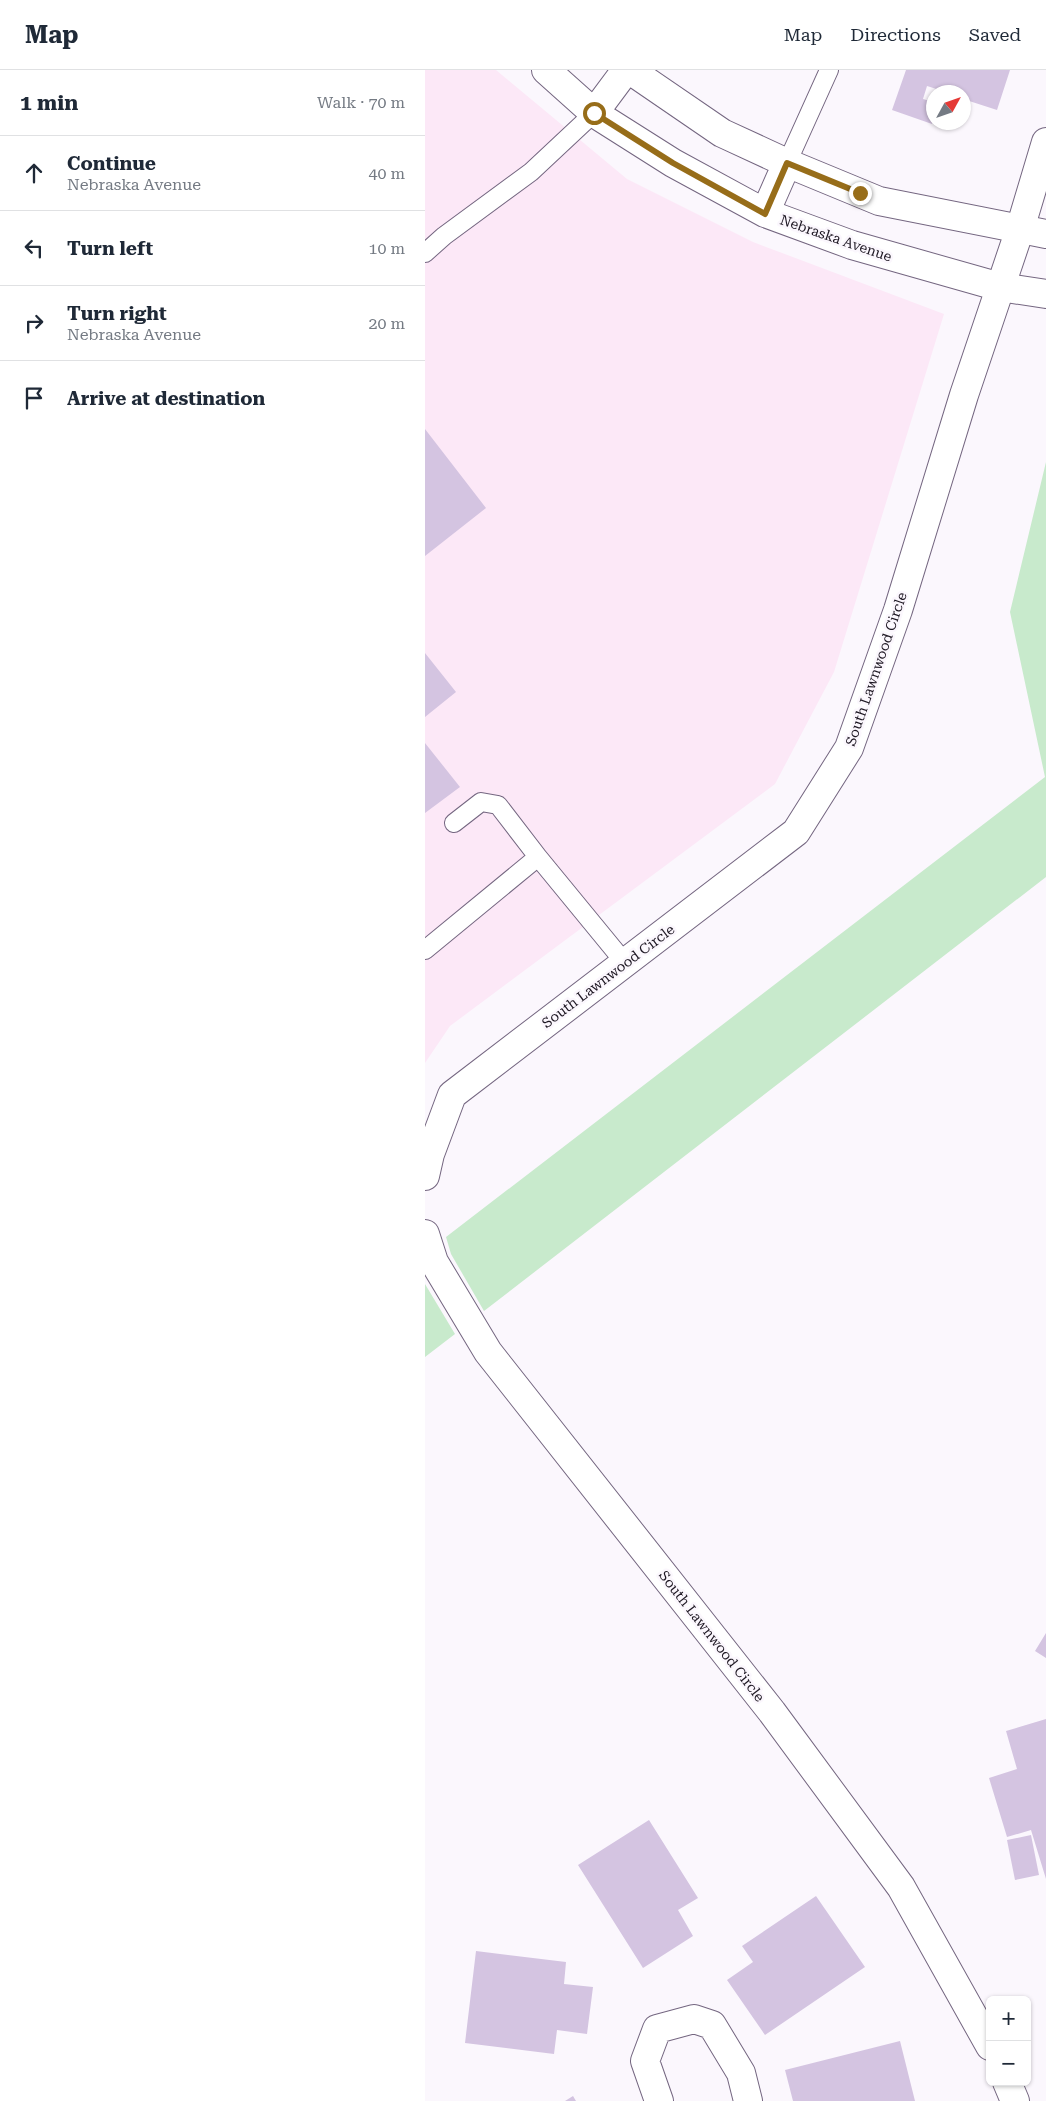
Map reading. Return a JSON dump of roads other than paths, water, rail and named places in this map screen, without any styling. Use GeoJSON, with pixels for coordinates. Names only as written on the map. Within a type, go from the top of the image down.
{"type":"FeatureCollection","features":[{"type":"Feature","properties":{"kind":"street","name":"Nebraska Avenue"},"geometry":{"type":"LineString","coordinates":[[546,70],[594,113],[673,163],[765,214],[852,245],[1000,287],[1046,294]]}},
{"type":"Feature","properties":{"kind":"street"},"geometry":{"type":"LineString","coordinates":[[594,113],[628,70],[722,133],[787,163],[879,201],[1033,232]]}},
{"type":"Feature","properties":{"kind":"street","name":"South Lawnwood Circle"},"geometry":{"type":"LineString","coordinates":[[425,1176],[452,1095],[796,832],[849,748],[898,610],[964,395],[1000,287],[1033,232],[1046,142]]}},
{"type":"Feature","properties":{"kind":"street"},"geometry":{"type":"LineString","coordinates":[[765,214],[787,163]]}},
{"type":"Feature","properties":{"kind":"street","name":"South Lawnwood Circle"},"geometry":{"type":"LineString","coordinates":[[425,1234],[434,1262],[487,1352],[772,1712],[901,1887],[987,2041]]}},
{"type":"Feature","properties":{"kind":"street"},"geometry":{"type":"LineString","coordinates":[[659,2101],[645,2061],[657,2029],[694,2019],[712,2024],[741,2073],[748,2101]]}},
{"type":"Feature","properties":{"kind":"street"},"geometry":{"type":"LineString","coordinates":[[1009,2086],[1015,2101]]}},
{"type":"Feature","properties":{"kind":"lane"},"geometry":{"type":"LineString","coordinates":[[787,163],[829,70]]}},
{"type":"Feature","properties":{"kind":"lane"},"geometry":{"type":"LineString","coordinates":[[425,253],[444,236],[531,172],[594,113]]}},
{"type":"Feature","properties":{"kind":"lane"},"geometry":{"type":"LineString","coordinates":[[454,823],[481,802],[498,805],[537,857],[625,963]]}},
{"type":"Feature","properties":{"kind":"lane"},"geometry":{"type":"LineString","coordinates":[[425,950],[537,857]]}}]}
